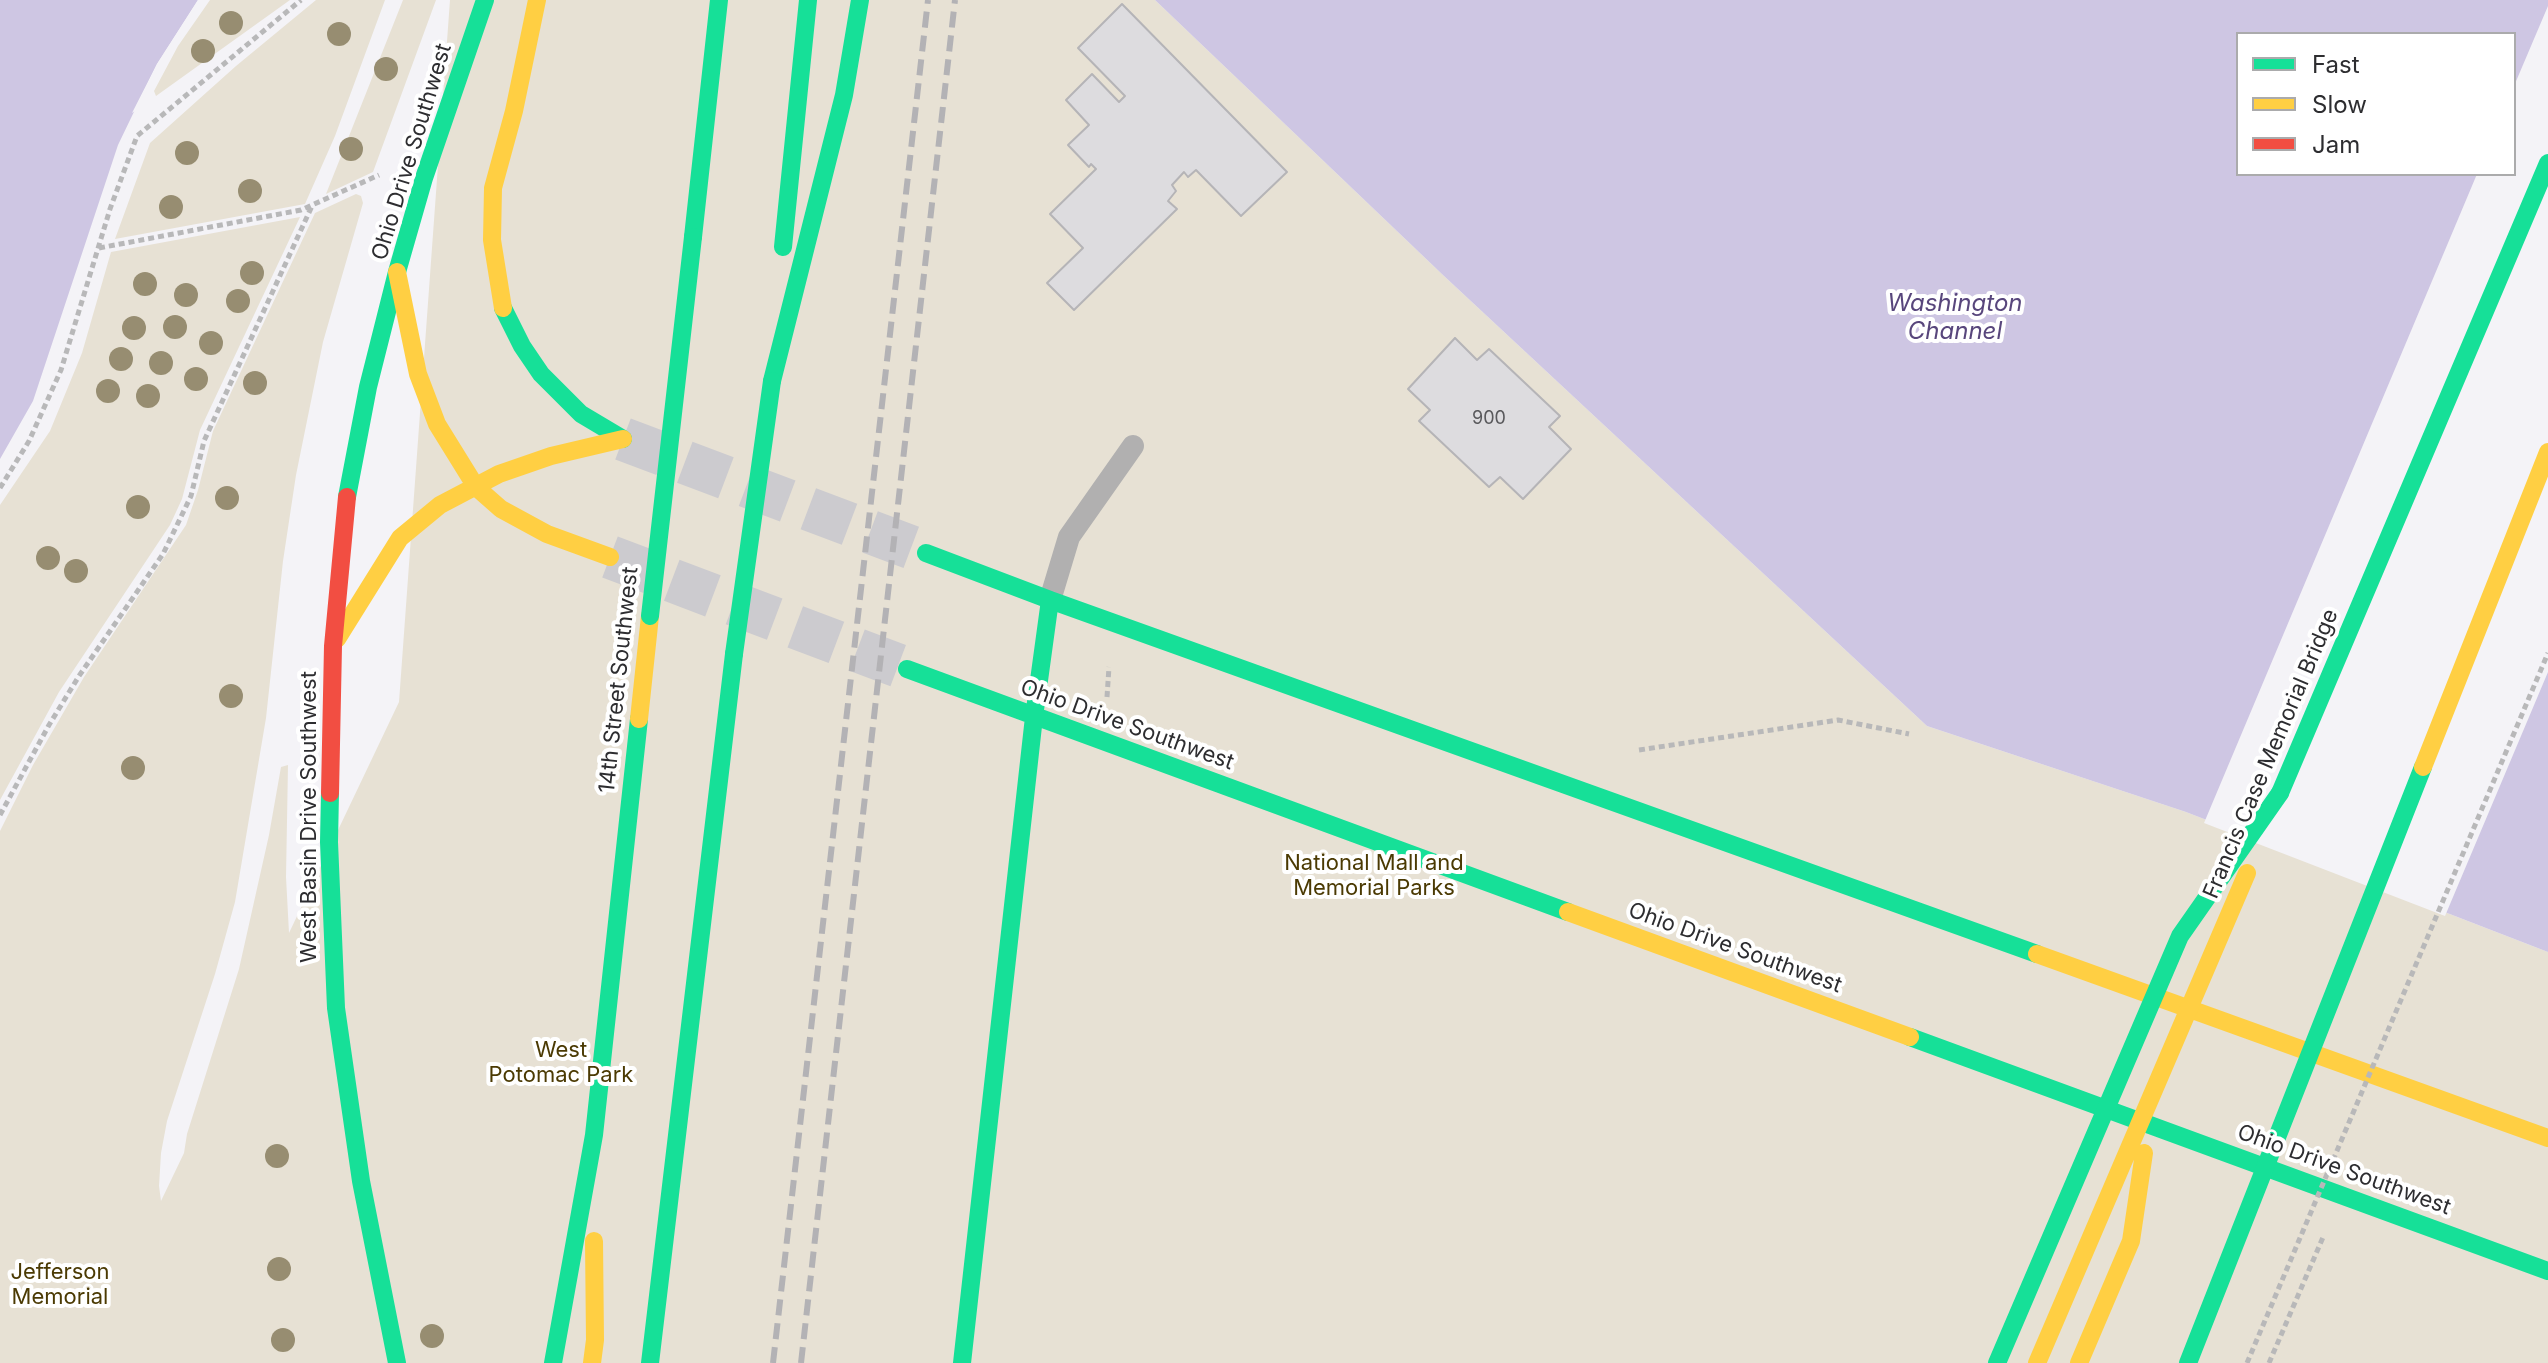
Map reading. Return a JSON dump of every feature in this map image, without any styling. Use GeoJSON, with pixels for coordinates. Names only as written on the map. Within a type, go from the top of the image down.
{"type":"FeatureCollection","features":[{"type":"Feature","properties":{"kind":"main road","name":"Ohio Drive Southwest"},"geometry":{"type":"LineString","coordinates":[[485,0],[424,178],[397,272],[418,374],[437,424],[476,487],[501,509],[547,534],[610,557]]}},
{"type":"Feature","properties":{"kind":"main road"},"geometry":{"type":"LineString","coordinates":[[333,646],[400,538],[440,505],[499,474],[551,456],[623,439],[581,414],[541,374],[504,312],[492,240],[493,188],[514,111],[537,0]]}},
{"type":"Feature","properties":{"kind":"main road","name":"14th Street Southwest"},"geometry":{"type":"LineString","coordinates":[[553,1363],[594,1135],[719,0]]}},
{"type":"Feature","properties":{"kind":"main road"},"geometry":{"type":"LineString","coordinates":[[650,1363],[734,654],[772,381],[808,0]]}},
{"type":"Feature","properties":{"kind":"main road"},"geometry":{"type":"LineString","coordinates":[[772,381],[844,95],[860,0]]}},
{"type":"Feature","properties":{"kind":"main road","name":"Francis Case Memorial Bridge"},"geometry":{"type":"LineString","coordinates":[[2037,1363],[2548,163]]}},
{"type":"Feature","properties":{"kind":"main road","name":"West Basin Drive Southwest"},"geometry":{"type":"LineString","coordinates":[[397,272],[368,387],[347,498],[333,646],[329,842],[336,1008],[361,1181],[397,1363]]}},
{"type":"Feature","properties":{"kind":"main road"},"geometry":{"type":"LineString","coordinates":[[2188,1363],[2548,452]]}},
{"type":"Feature","properties":{"kind":"main road"},"geometry":{"type":"LineString","coordinates":[[926,553],[2548,1138]]}},
{"type":"Feature","properties":{"kind":"main road"},"geometry":{"type":"LineString","coordinates":[[962,1363],[1034,717],[1050,600]]}},
{"type":"Feature","properties":{"kind":"main road","name":"Ohio Drive Southwest"},"geometry":{"type":"LineString","coordinates":[[907,669],[2548,1271]]}},
{"type":"Feature","properties":{"kind":"main road"},"geometry":{"type":"LineString","coordinates":[[1997,1363],[2180,936],[2280,793]]}},
{"type":"Feature","properties":{"kind":"main road"},"geometry":{"type":"LineString","coordinates":[[2079,1363],[2131,1241],[2151,1099]]}},
{"type":"Feature","properties":{"kind":"main road"},"geometry":{"type":"LineString","coordinates":[[592,1363],[595,1340],[594,1135]]}},
{"type":"Feature","properties":{"kind":"lane"},"geometry":{"type":"LineString","coordinates":[[1050,600],[1069,537],[1133,446]]}},
{"type":"Feature","properties":{"kind":"path"},"geometry":{"type":"LineString","coordinates":[[0,488],[29,441],[61,370],[110,209],[137,136],[301,0]]}},
{"type":"Feature","properties":{"kind":"path"},"geometry":{"type":"LineString","coordinates":[[99,248],[312,206],[384,172]]}},
{"type":"Feature","properties":{"kind":"path"},"geometry":{"type":"LineString","coordinates":[[0,815],[79,676],[163,554],[191,496],[204,441],[312,206]]}},
{"type":"Feature","properties":{"kind":"path"},"geometry":{"type":"LineString","coordinates":[[2247,1363],[2548,653]]}},
{"type":"Feature","properties":{"kind":"path"},"geometry":{"type":"LineString","coordinates":[[1107,700],[1109,659]]}},
{"type":"Feature","properties":{"kind":"path"},"geometry":{"type":"LineString","coordinates":[[1639,750],[1838,720],[1909,734]]}},
{"type":"Feature","properties":{"kind":"path"},"geometry":{"type":"LineString","coordinates":[[2269,1363],[2330,1221]]}},
{"type":"Feature","properties":{"kind":"green space"},"geometry":{"type":"Polygon","coordinates":[[[210,0],[290,0],[156,96],[154,91],[178,46],[210,0]]]}},
{"type":"Feature","properties":{"kind":"green space"},"geometry":{"type":"Polygon","coordinates":[[[316,0],[385,0],[335,136],[305,204],[115,239],[150,143],[316,0]]]}},
{"type":"Feature","properties":{"kind":"green space"},"geometry":{"type":"Polygon","coordinates":[[[403,0],[436,0],[373,172],[326,194],[403,0]]]}},
{"type":"Feature","properties":{"kind":"green space","name":"National Mall and Memorial Parks"},"geometry":{"type":"Polygon","coordinates":[[[450,0],[1155,0],[1444,276],[1927,726],[2186,812],[2548,952],[2548,1363],[0,1363],[0,831],[33,765],[84,677],[186,525],[213,431],[315,213],[356,194],[361,196],[363,203],[323,342],[296,475],[266,718],[235,902],[167,1121],[161,1153],[161,1201],[184,1153],[187,1134],[239,969],[281,767],[288,765],[286,877],[289,933],[399,702],[450,0]]]}},
{"type":"Feature","properties":{"kind":"green space"},"geometry":{"type":"Polygon","coordinates":[[[300,217],[200,430],[182,499],[170,525],[59,692],[0,800],[0,505],[50,431],[82,353],[111,252],[300,217]]]}},
{"type":"Feature","properties":{"kind":"water"},"geometry":{"type":"Polygon","coordinates":[[[0,0],[198,0],[157,64],[118,145],[33,401],[0,459],[0,0]]]}},
{"type":"Feature","properties":{"kind":"water","name":"Washington Channel"},"geometry":{"type":"Polygon","coordinates":[[[1155,0],[2548,0],[2548,952],[2186,812],[1927,726],[1444,276],[1155,0]]]}},
{"type":"Feature","properties":{"kind":"pier"},"geometry":{"type":"Polygon","coordinates":[[[198,0],[202,0],[160,66],[138,109],[132,113],[157,64],[198,0]]]}},
{"type":"Feature","properties":{"kind":"pier"},"geometry":{"type":"Polygon","coordinates":[[[2548,6],[2548,672],[2445,916],[2204,823],[2476,176],[2516,176],[2516,81],[2548,6]]]}},
{"type":"Feature","properties":{"kind":"building"},"geometry":{"type":"Polygon","coordinates":[[[1122,4],[1287,172],[1241,216],[1196,170],[1188,177],[1184,172],[1172,185],[1176,191],[1168,201],[1177,209],[1074,310],[1047,283],[1083,248],[1050,214],[1096,169],[1091,164],[1089,167],[1068,145],[1089,125],[1066,100],[1092,74],[1119,102],[1125,96],[1078,48],[1122,4]]]}},
{"type":"Feature","properties":{"kind":"building"},"geometry":{"type":"Polygon","coordinates":[[[1455,338],[1477,360],[1489,349],[1560,416],[1549,427],[1571,449],[1523,499],[1500,477],[1489,487],[1419,421],[1430,410],[1408,389],[1455,338]]]}},
{"type":"Feature","properties":{"kind":"tunnel"},"geometry":{"type":"LineString","coordinates":[[623,439],[926,553]]}},
{"type":"Feature","properties":{"kind":"tunnel"},"geometry":{"type":"LineString","coordinates":[[610,557],[907,669]]}},
{"type":"Feature","properties":{"kind":"railway"},"geometry":{"type":"LineString","coordinates":[[773,1363],[928,0]]}},
{"type":"Feature","properties":{"kind":"railway"},"geometry":{"type":"LineString","coordinates":[[801,1363],[955,0]]}},
{"type":"Feature","properties":{"kind":"traffic: fast"},"geometry":{"type":"LineString","coordinates":[[347,497],[368,387],[397,272],[424,178],[485,0]]}},
{"type":"Feature","properties":{"kind":"traffic: fast"},"geometry":{"type":"LineString","coordinates":[[693,237],[719,0]]}},
{"type":"Feature","properties":{"kind":"traffic: fast"},"geometry":{"type":"LineString","coordinates":[[783,247],[808,0]]}},
{"type":"Feature","properties":{"kind":"traffic: fast"},"geometry":{"type":"LineString","coordinates":[[772,381],[844,95],[860,0]]}},
{"type":"Feature","properties":{"kind":"traffic: fast"},"geometry":{"type":"LineString","coordinates":[[2280,793],[2548,163]]}},
{"type":"Feature","properties":{"kind":"traffic: fast"},"geometry":{"type":"LineString","coordinates":[[650,616],[693,237]]}},
{"type":"Feature","properties":{"kind":"traffic: fast"},"geometry":{"type":"LineString","coordinates":[[503,308],[522,346],[541,374],[581,414],[623,439]]}},
{"type":"Feature","properties":{"kind":"traffic: fast"},"geometry":{"type":"LineString","coordinates":[[734,654],[772,381]]}},
{"type":"Feature","properties":{"kind":"traffic: fast"},"geometry":{"type":"LineString","coordinates":[[926,553],[1050,600],[1034,717]]}},
{"type":"Feature","properties":{"kind":"traffic: fast"},"geometry":{"type":"LineString","coordinates":[[1050,600],[2037,954]]}},
{"type":"Feature","properties":{"kind":"traffic: fast"},"geometry":{"type":"LineString","coordinates":[[650,1363],[734,654]]}},
{"type":"Feature","properties":{"kind":"traffic: fast"},"geometry":{"type":"LineString","coordinates":[[907,669],[1568,912]]}},
{"type":"Feature","properties":{"kind":"traffic: fast"},"geometry":{"type":"LineString","coordinates":[[962,1363],[1034,717]]}},
{"type":"Feature","properties":{"kind":"traffic: fast"},"geometry":{"type":"LineString","coordinates":[[553,1363],[594,1135],[639,719]]}},
{"type":"Feature","properties":{"kind":"traffic: fast"},"geometry":{"type":"LineString","coordinates":[[2188,1363],[2423,767]]}},
{"type":"Feature","properties":{"kind":"traffic: fast"},"geometry":{"type":"LineString","coordinates":[[330,793],[336,1008],[361,1181],[397,1363]]}},
{"type":"Feature","properties":{"kind":"traffic: fast"},"geometry":{"type":"LineString","coordinates":[[1997,1363],[2180,936],[2280,793]]}},
{"type":"Feature","properties":{"kind":"traffic: fast"},"geometry":{"type":"LineString","coordinates":[[1910,1037],[2548,1271]]}},
{"type":"Feature","properties":{"kind":"traffic: slow"},"geometry":{"type":"LineString","coordinates":[[503,308],[492,240],[493,188],[514,111],[537,0]]}},
{"type":"Feature","properties":{"kind":"traffic: slow"},"geometry":{"type":"LineString","coordinates":[[397,272],[418,374],[437,424],[476,487],[501,509],[547,534],[610,557]]}},
{"type":"Feature","properties":{"kind":"traffic: slow"},"geometry":{"type":"LineString","coordinates":[[337,639],[400,538],[440,505],[499,474],[551,456],[623,439]]}},
{"type":"Feature","properties":{"kind":"traffic: slow"},"geometry":{"type":"LineString","coordinates":[[2423,767],[2548,452]]}},
{"type":"Feature","properties":{"kind":"traffic: slow"},"geometry":{"type":"LineString","coordinates":[[639,719],[650,616]]}},
{"type":"Feature","properties":{"kind":"traffic: slow"},"geometry":{"type":"LineString","coordinates":[[2037,1363],[2247,873]]}},
{"type":"Feature","properties":{"kind":"traffic: slow"},"geometry":{"type":"LineString","coordinates":[[1568,912],[1910,1037]]}},
{"type":"Feature","properties":{"kind":"traffic: slow"},"geometry":{"type":"LineString","coordinates":[[2037,954],[2548,1138]]}},
{"type":"Feature","properties":{"kind":"traffic: slow"},"geometry":{"type":"LineString","coordinates":[[2079,1363],[2131,1241],[2144,1153]]}},
{"type":"Feature","properties":{"kind":"traffic: slow"},"geometry":{"type":"LineString","coordinates":[[592,1363],[595,1340],[594,1241]]}},
{"type":"Feature","properties":{"kind":"traffic: jam"},"geometry":{"type":"LineString","coordinates":[[330,793],[333,646],[347,497]]}},
{"type":"Feature","properties":{"kind":"park label","name":"West Potomac Park"},"geometry":{"type":"Point","coordinates":[561,1062]}},
{"type":"Feature","properties":{"kind":"park label","name":"Jefferson Memorial"},"geometry":{"type":"Point","coordinates":[60,1284]}}]}
